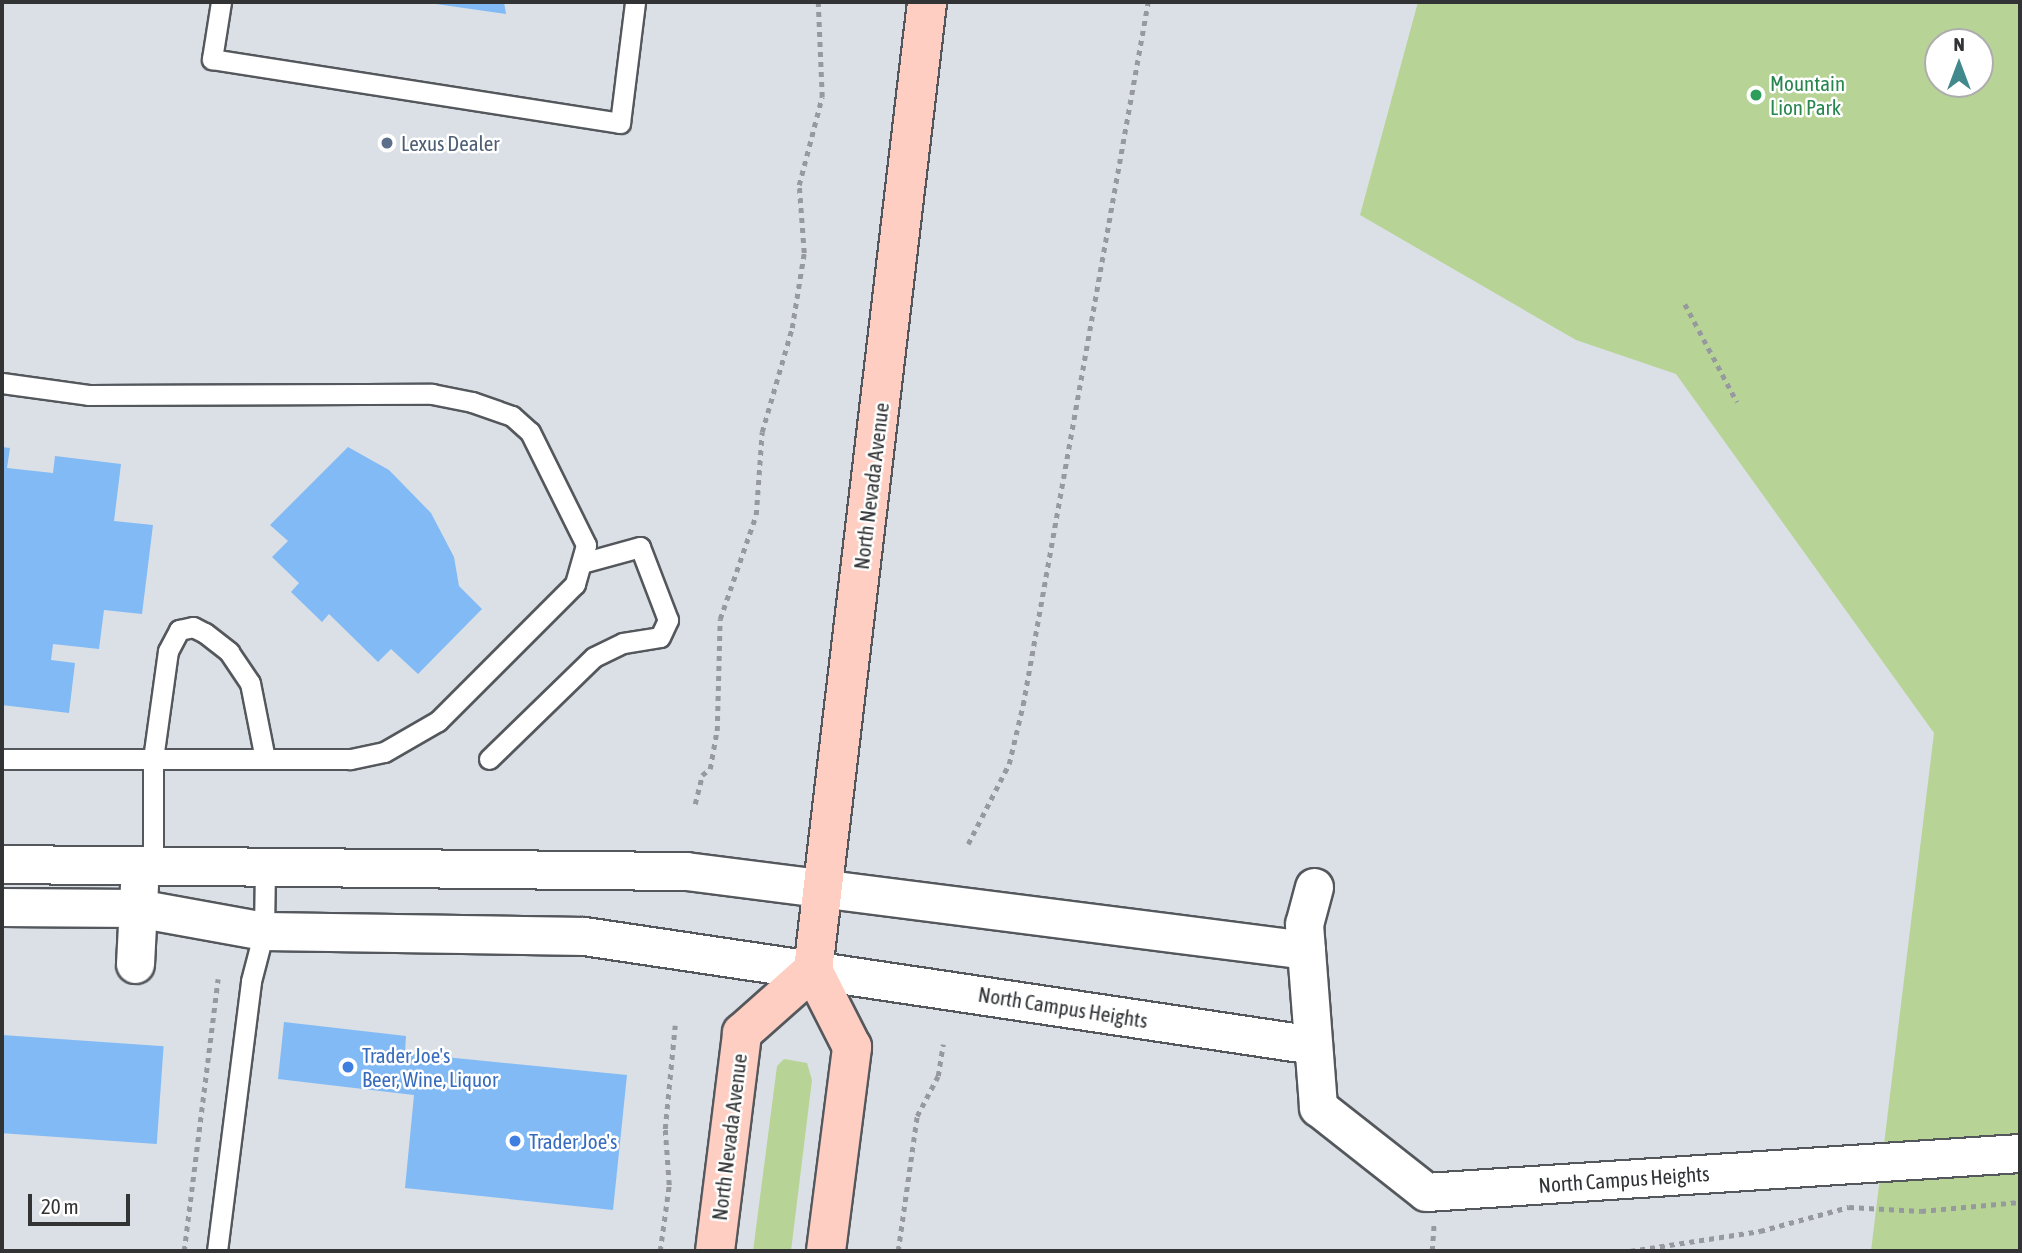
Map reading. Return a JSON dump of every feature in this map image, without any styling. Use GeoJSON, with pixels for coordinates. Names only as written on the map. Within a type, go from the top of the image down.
{"type":"FeatureCollection","features":[{"type":"Feature","properties":{"kind":"main road","name":"North Nevada Avenue"},"geometry":{"type":"LineString","coordinates":[[715,1251],[742,1033],[813,970],[927,2]]}},
{"type":"Feature","properties":{"kind":"main road"},"geometry":{"type":"LineString","coordinates":[[813,970],[852,1047],[826,1251]]}},
{"type":"Feature","properties":{"kind":"street"},"geometry":{"type":"LineString","coordinates":[[2,864],[265,864],[686,871],[1306,950]]}},
{"type":"Feature","properties":{"kind":"street"},"geometry":{"type":"LineString","coordinates":[[135,964],[137,908],[146,864]]}},
{"type":"Feature","properties":{"kind":"street","name":"North Campus Heights"},"geometry":{"type":"LineString","coordinates":[[1314,887],[1304,924],[1318,1107],[1426,1192],[2020,1153]]}},
{"type":"Feature","properties":{"kind":"street","name":"North Campus Heights"},"geometry":{"type":"LineString","coordinates":[[2,907],[137,908],[264,930],[584,936],[1313,1045]]}},
{"type":"Feature","properties":{"kind":"lane"},"geometry":{"type":"LineString","coordinates":[[221,2],[212,59],[620,123],[635,2]]}},
{"type":"Feature","properties":{"kind":"lane"},"geometry":{"type":"LineString","coordinates":[[2,383],[88,396],[432,394],[493,408],[530,432],[550,463],[579,524],[586,562],[575,584],[419,733],[384,752],[349,760],[2,759]]}},
{"type":"Feature","properties":{"kind":"lane"},"geometry":{"type":"LineString","coordinates":[[489,760],[594,657],[624,643],[660,637],[668,620],[640,547],[586,562]]}},
{"type":"Feature","properties":{"kind":"lane"},"geometry":{"type":"LineString","coordinates":[[146,864],[153,760],[170,639],[179,630],[193,627],[229,652],[250,683],[265,760]]}},
{"type":"Feature","properties":{"kind":"lane"},"geometry":{"type":"LineString","coordinates":[[217,1251],[251,981],[264,930],[265,864]]}},
{"type":"Feature","properties":{"kind":"path"},"geometry":{"type":"LineString","coordinates":[[695,804],[702,775],[710,769],[716,731],[720,619],[756,515],[762,432],[792,328],[802,266],[799,185],[822,97],[818,2]]}},
{"type":"Feature","properties":{"kind":"path"},"geometry":{"type":"LineString","coordinates":[[968,844],[1009,764],[1023,705],[1147,2]]}},
{"type":"Feature","properties":{"kind":"path"},"geometry":{"type":"LineString","coordinates":[[1685,304],[1737,402]]}},
{"type":"Feature","properties":{"kind":"path"},"geometry":{"type":"LineString","coordinates":[[184,1251],[218,979]]}},
{"type":"Feature","properties":{"kind":"path"},"geometry":{"type":"LineString","coordinates":[[660,1251],[669,1185],[665,1129],[675,1025]]}},
{"type":"Feature","properties":{"kind":"path"},"geometry":{"type":"LineString","coordinates":[[898,1251],[917,1116],[938,1076],[943,1044]]}},
{"type":"Feature","properties":{"kind":"path"},"geometry":{"type":"LineString","coordinates":[[1630,1251],[1760,1231],[1849,1207],[1922,1211],[2020,1202]]}},
{"type":"Feature","properties":{"kind":"path"},"geometry":{"type":"LineString","coordinates":[[1432,1251],[1434,1211]]}},
{"type":"Feature","properties":{"kind":"green space"},"geometry":{"type":"Polygon","coordinates":[[[1418,2],[2020,2],[2020,1251],[1871,1251],[1934,733],[1676,374],[1576,340],[1360,215],[1418,2]]]}},
{"type":"Feature","properties":{"kind":"green space"},"geometry":{"type":"Polygon","coordinates":[[[784,1059],[807,1063],[812,1080],[791,1251],[753,1251],[777,1066],[784,1059]]]}},
{"type":"Feature","properties":{"kind":"building"},"geometry":{"type":"Polygon","coordinates":[[[504,2],[506,14],[429,3],[504,2]]]}},
{"type":"Feature","properties":{"kind":"building"},"geometry":{"type":"Polygon","coordinates":[[[2,447],[10,448],[7,468],[53,473],[55,456],[121,464],[114,521],[153,525],[142,614],[104,610],[99,649],[53,644],[51,660],[75,663],[69,713],[2,705],[2,447]]]}},
{"type":"Feature","properties":{"kind":"building"},"geometry":{"type":"Polygon","coordinates":[[[348,447],[389,470],[431,513],[454,557],[459,586],[482,609],[418,674],[391,649],[378,662],[329,614],[322,622],[291,592],[299,583],[272,557],[288,541],[270,525],[348,447]]]}},
{"type":"Feature","properties":{"kind":"building","name":"Trader Joe's"},"geometry":{"type":"Polygon","coordinates":[[[284,1022],[406,1036],[405,1053],[627,1075],[613,1210],[405,1188],[414,1095],[278,1079],[284,1022]]]}},
{"type":"Feature","properties":{"kind":"building"},"geometry":{"type":"Polygon","coordinates":[[[2,1035],[164,1046],[157,1144],[2,1133],[2,1035]]]}},
{"type":"Feature","properties":{"kind":"place","name":"Mountain Lion Park"},"geometry":{"type":"Point","coordinates":[1756,95]}},
{"type":"Feature","properties":{"kind":"place","name":"Lexus Dealer"},"geometry":{"type":"Point","coordinates":[387,143]}},
{"type":"Feature","properties":{"kind":"place","name":"Trader Joe's Beer, Wine, Liquor"},"geometry":{"type":"Point","coordinates":[348,1067]}},
{"type":"Feature","properties":{"kind":"place","name":"Trader Joe's"},"geometry":{"type":"Point","coordinates":[515,1141]}}]}
